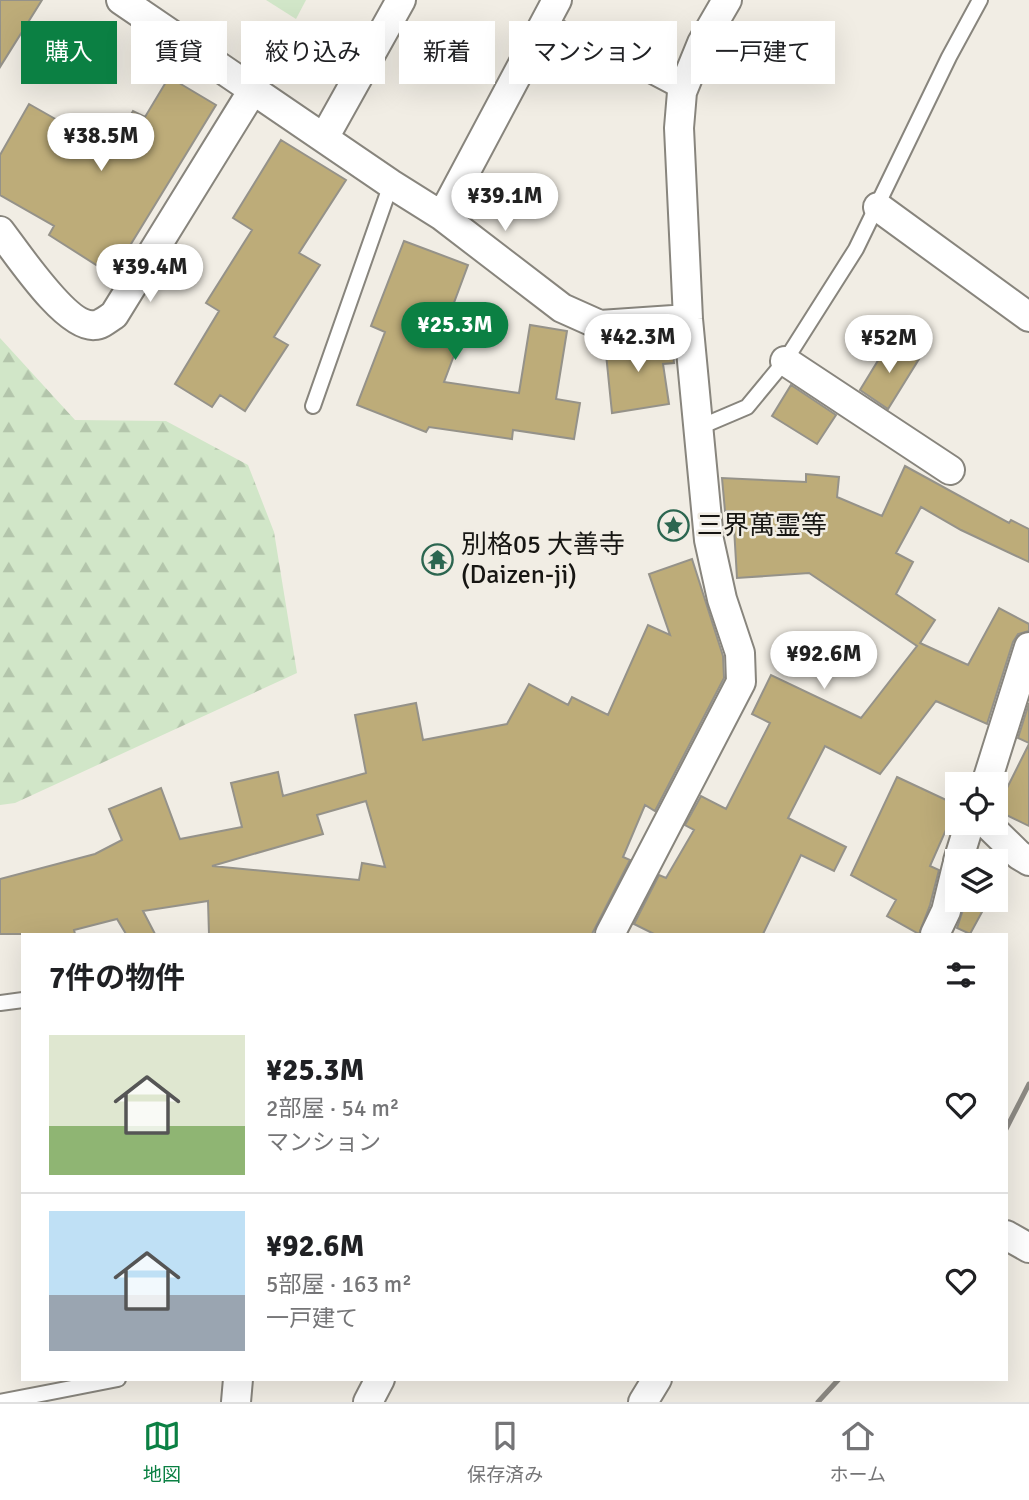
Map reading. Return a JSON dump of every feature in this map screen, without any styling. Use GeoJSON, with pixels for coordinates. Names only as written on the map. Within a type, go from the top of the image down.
{"type":"FeatureCollection","features":[{"type":"Feature","properties":{"kind":"street"},"geometry":{"type":"LineString","coordinates":[[121,0],[442,216],[562,308],[600,325],[688,319]]}},
{"type":"Feature","properties":{"kind":"street"},"geometry":{"type":"LineString","coordinates":[[324,138],[401,0]]}},
{"type":"Feature","properties":{"kind":"street"},"geometry":{"type":"LineString","coordinates":[[611,933],[741,682],[740,653],[722,599],[709,540],[688,319],[679,128],[682,92],[702,43],[727,0]]}},
{"type":"Feature","properties":{"kind":"street"},"geometry":{"type":"LineString","coordinates":[[442,216],[552,10]]}},
{"type":"Feature","properties":{"kind":"street"},"geometry":{"type":"LineString","coordinates":[[0,231],[44,289],[77,322],[96,325],[114,315],[253,90]]}},
{"type":"Feature","properties":{"kind":"street"},"geometry":{"type":"LineString","coordinates":[[878,207],[1029,317]]}},
{"type":"Feature","properties":{"kind":"street"},"geometry":{"type":"LineString","coordinates":[[785,361],[950,470]]}},
{"type":"Feature","properties":{"kind":"street"},"geometry":{"type":"LineString","coordinates":[[990,772],[1029,647]]}},
{"type":"Feature","properties":{"kind":"street"},"geometry":{"type":"LineString","coordinates":[[998,835],[1029,861]]}},
{"type":"Feature","properties":{"kind":"street"},"geometry":{"type":"LineString","coordinates":[[935,933],[946,912]]}},
{"type":"Feature","properties":{"kind":"street"},"geometry":{"type":"LineString","coordinates":[[1008,1236],[1029,1248]]}},
{"type":"Feature","properties":{"kind":"street"},"geometry":{"type":"LineString","coordinates":[[236,1402],[239,1381]]}},
{"type":"Feature","properties":{"kind":"street"},"geometry":{"type":"LineString","coordinates":[[368,1402],[379,1381]]}},
{"type":"Feature","properties":{"kind":"street"},"geometry":{"type":"LineString","coordinates":[[643,1402],[656,1381]]}},
{"type":"Feature","properties":{"kind":"lane"},"geometry":{"type":"LineString","coordinates":[[700,427],[747,407],[785,361],[856,249],[948,57],[980,0]]}},
{"type":"Feature","properties":{"kind":"lane"},"geometry":{"type":"LineString","coordinates":[[552,10],[682,92]]}},
{"type":"Feature","properties":{"kind":"lane"},"geometry":{"type":"LineString","coordinates":[[313,406],[391,184]]}},
{"type":"Feature","properties":{"kind":"lane"},"geometry":{"type":"LineString","coordinates":[[0,1003],[21,1000]]}},
{"type":"Feature","properties":{"kind":"lane"},"geometry":{"type":"LineString","coordinates":[[0,1402],[108,1381]]}},
{"type":"Feature","properties":{"kind":"green space"},"geometry":{"type":"Polygon","coordinates":[[[266,0],[306,0],[296,19],[266,0]]]}},
{"type":"Feature","properties":{"kind":"green space"},"geometry":{"type":"Polygon","coordinates":[[[0,338],[75,420],[166,421],[248,465],[274,532],[297,673],[15,803],[0,805],[0,338]]]}},
{"type":"Feature","properties":{"kind":"building"},"geometry":{"type":"Polygon","coordinates":[[[0,0],[42,0],[29,21],[21,21],[21,34],[0,67],[0,0]]]}},
{"type":"Feature","properties":{"kind":"building"},"geometry":{"type":"Polygon","coordinates":[[[165,84],[181,84],[216,105],[112,275],[49,235],[54,226],[0,195],[0,155],[29,104],[110,150],[133,111],[145,117],[165,84]]]}},
{"type":"Feature","properties":{"kind":"building"},"geometry":{"type":"Polygon","coordinates":[[[281,140],[346,180],[299,253],[320,265],[274,337],[288,345],[245,411],[220,395],[212,407],[175,384],[219,311],[206,303],[252,230],[233,218],[281,140]]]}},
{"type":"Feature","properties":{"kind":"building"},"geometry":{"type":"Polygon","coordinates":[[[404,241],[468,265],[439,343],[456,350],[444,382],[519,393],[530,325],[567,331],[556,399],[580,403],[574,439],[513,430],[512,439],[429,427],[426,432],[357,405],[385,332],[371,326],[404,241]]]}},
{"type":"Feature","properties":{"kind":"building"},"geometry":{"type":"Polygon","coordinates":[[[671,338],[674,363],[663,364],[669,404],[612,413],[605,344],[671,338]]]}},
{"type":"Feature","properties":{"kind":"building"},"geometry":{"type":"Polygon","coordinates":[[[890,341],[919,359],[888,409],[860,390],[890,341]]]}},
{"type":"Feature","properties":{"kind":"building"},"geometry":{"type":"Polygon","coordinates":[[[791,385],[836,415],[817,444],[772,416],[791,385]]]}},
{"type":"Feature","properties":{"kind":"building"},"geometry":{"type":"Polygon","coordinates":[[[905,466],[1009,523],[1011,520],[1029,529],[1029,562],[961,530],[921,507],[896,553],[913,562],[896,594],[935,620],[920,643],[968,665],[999,608],[1029,624],[1029,631],[1018,634],[1013,642],[987,724],[936,701],[880,774],[825,746],[788,818],[846,847],[834,871],[801,855],[763,933],[652,933],[634,924],[659,875],[666,878],[694,830],[685,825],[701,796],[726,809],[770,723],[752,714],[771,675],[861,718],[917,646],[809,573],[737,578],[733,511],[725,511],[722,478],[806,482],[806,474],[839,477],[837,497],[882,516],[905,466]]]}},
{"type":"Feature","properties":{"kind":"building"},"geometry":{"type":"Polygon","coordinates":[[[692,559],[723,656],[724,678],[655,811],[645,805],[623,857],[630,860],[593,933],[209,933],[208,901],[143,911],[154,933],[125,933],[117,919],[74,930],[75,933],[0,934],[0,879],[95,854],[122,840],[109,809],[161,788],[180,839],[242,827],[231,783],[278,772],[283,796],[366,773],[355,715],[416,703],[423,740],[507,724],[529,684],[568,705],[572,697],[608,715],[648,625],[670,635],[649,574],[692,559]],[[366,801],[317,815],[323,834],[212,866],[359,880],[362,863],[385,867],[366,801]]]}},
{"type":"Feature","properties":{"kind":"building"},"geometry":{"type":"Polygon","coordinates":[[[1029,703],[1029,743],[1018,738],[1029,703]]]}},
{"type":"Feature","properties":{"kind":"building"},"geometry":{"type":"Polygon","coordinates":[[[1029,744],[1029,826],[1008,816],[1008,786],[1029,744]]]}},
{"type":"Feature","properties":{"kind":"building"},"geometry":{"type":"Polygon","coordinates":[[[897,777],[945,799],[945,832],[930,866],[939,870],[919,933],[887,916],[896,900],[851,875],[897,777]]]}},
{"type":"Feature","properties":{"kind":"building"},"geometry":{"type":"Polygon","coordinates":[[[962,912],[982,912],[971,933],[957,928],[962,912]]]}},
{"type":"Feature","properties":{"kind":"railway"},"geometry":{"type":"LineString","coordinates":[[1008,1125],[1029,1084]]}},
{"type":"Feature","properties":{"kind":"railway"},"geometry":{"type":"LineString","coordinates":[[818,1402],[837,1381]]}},
{"type":"Feature","properties":{"kind":"place","name":"三界萬霊等"},"geometry":{"type":"Point","coordinates":[674,526]}},
{"type":"Feature","properties":{"kind":"place","name":"別格05 大善寺 (Daizen-ji)"},"geometry":{"type":"Point","coordinates":[438,560]}}]}
